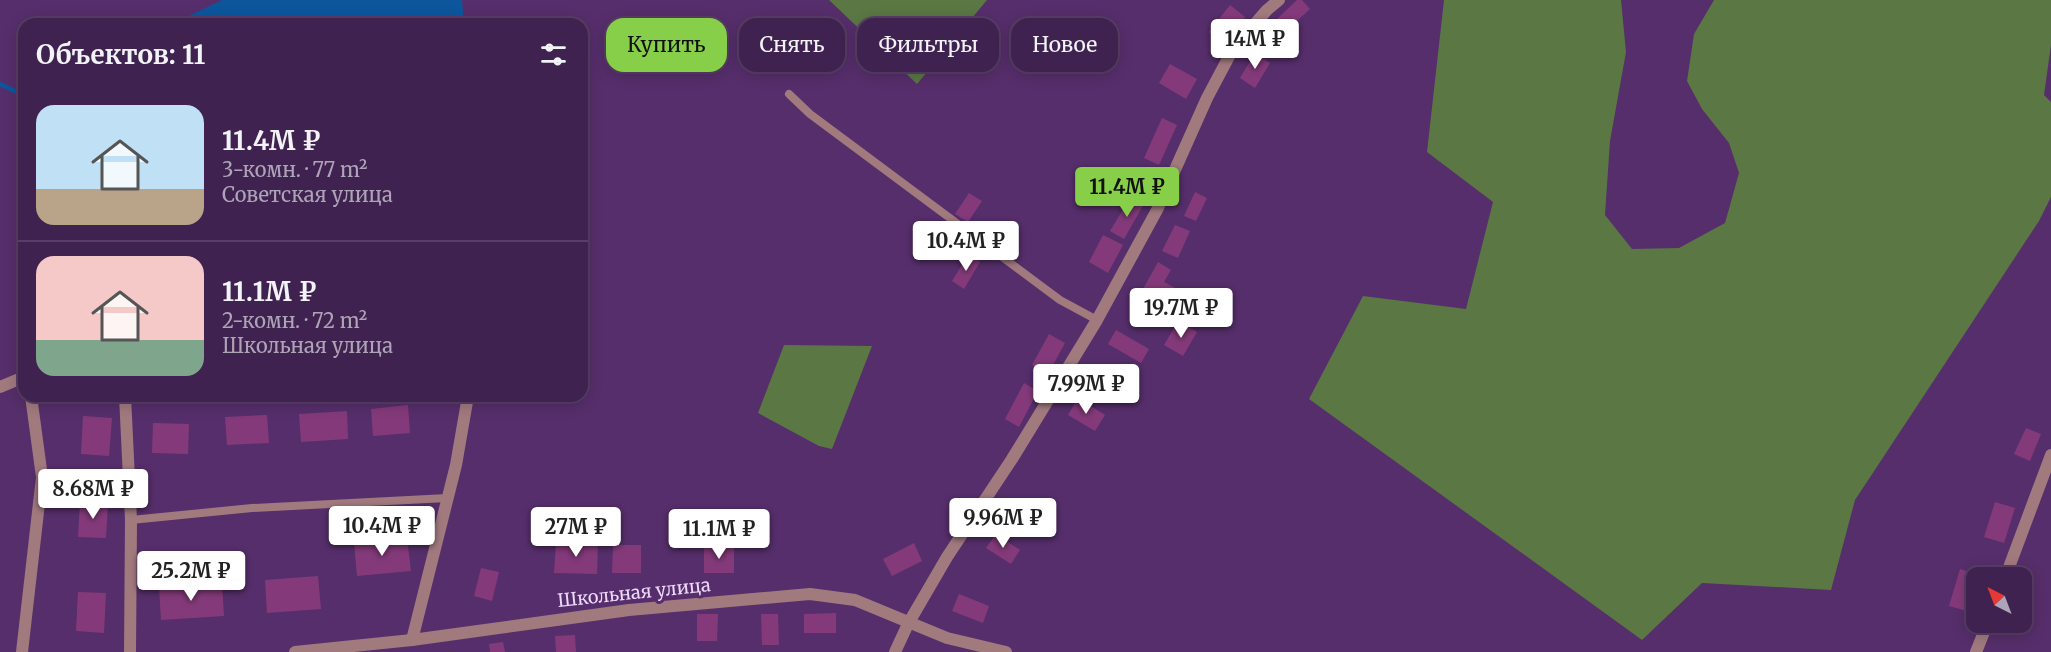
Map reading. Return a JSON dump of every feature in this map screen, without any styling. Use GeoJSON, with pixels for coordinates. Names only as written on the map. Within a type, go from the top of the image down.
{"type":"FeatureCollection","features":[{"type":"Feature","properties":{"kind":"street"},"geometry":{"type":"LineString","coordinates":[[895,652],[908,624],[947,557],[1012,459],[1097,320],[1157,210],[1207,98],[1233,49],[1267,10],[1279,0]]}},
{"type":"Feature","properties":{"kind":"street"},"geometry":{"type":"LineString","coordinates":[[0,387],[18,380]]}},
{"type":"Feature","properties":{"kind":"street"},"geometry":{"type":"LineString","coordinates":[[22,652],[42,477],[32,402]]}},
{"type":"Feature","properties":{"kind":"street"},"geometry":{"type":"LineString","coordinates":[[125,402],[131,520],[130,652]]}},
{"type":"Feature","properties":{"kind":"street"},"geometry":{"type":"LineString","coordinates":[[412,640],[456,465],[467,402]]}},
{"type":"Feature","properties":{"kind":"street"},"geometry":{"type":"LineString","coordinates":[[2009,567],[2051,455]]}},
{"type":"Feature","properties":{"kind":"street","name":"Школьная улица"},"geometry":{"type":"LineString","coordinates":[[295,652],[412,640],[629,610],[810,594],[855,600],[908,624],[947,638],[1006,652]]}},
{"type":"Feature","properties":{"kind":"street"},"geometry":{"type":"LineString","coordinates":[[1976,652],[1984,633]]}},
{"type":"Feature","properties":{"kind":"lane"},"geometry":{"type":"LineString","coordinates":[[789,94],[828,128],[1060,300],[1097,320]]}},
{"type":"Feature","properties":{"kind":"lane"},"geometry":{"type":"LineString","coordinates":[[131,520],[252,508],[447,498]]}},
{"type":"Feature","properties":{"kind":"green space"},"geometry":{"type":"Polygon","coordinates":[[[829,0],[987,0],[972,18],[857,18],[857,27],[829,0]]]}},
{"type":"Feature","properties":{"kind":"green space"},"geometry":{"type":"Polygon","coordinates":[[[1444,0],[1621,0],[1626,52],[1610,141],[1605,215],[1632,249],[1679,248],[1725,223],[1739,173],[1729,143],[1702,109],[1687,81],[1694,34],[1714,0],[2051,0],[2051,45],[2044,95],[2051,102],[2051,197],[2039,221],[1855,500],[1831,590],[1702,583],[1642,640],[1309,399],[1363,296],[1466,309],[1493,202],[1427,152],[1444,0]]]}},
{"type":"Feature","properties":{"kind":"green space"},"geometry":{"type":"Polygon","coordinates":[[[904,72],[927,72],[917,84],[904,72]]]}},
{"type":"Feature","properties":{"kind":"green space"},"geometry":{"type":"Polygon","coordinates":[[[784,345],[872,346],[832,449],[819,446],[758,413],[784,345]]]}},
{"type":"Feature","properties":{"kind":"water"},"geometry":{"type":"Polygon","coordinates":[[[222,0],[462,0],[464,18],[184,18],[222,0]]]}},
{"type":"Feature","properties":{"kind":"building"},"geometry":{"type":"Polygon","coordinates":[[[1297,0],[1302,0],[1310,9],[1287,30],[1277,19],[1297,0]]]}},
{"type":"Feature","properties":{"kind":"building"},"geometry":{"type":"Polygon","coordinates":[[[1230,5],[1245,17],[1224,43],[1209,32],[1230,5]]]}},
{"type":"Feature","properties":{"kind":"building"},"geometry":{"type":"Polygon","coordinates":[[[1255,53],[1270,63],[1255,88],[1240,78],[1255,53]]]}},
{"type":"Feature","properties":{"kind":"building"},"geometry":{"type":"Polygon","coordinates":[[[1170,64],[1197,79],[1186,99],[1159,83],[1170,64]]]}},
{"type":"Feature","properties":{"kind":"building"},"geometry":{"type":"Polygon","coordinates":[[[1162,118],[1177,125],[1159,165],[1144,158],[1162,118]]]}},
{"type":"Feature","properties":{"kind":"building"},"geometry":{"type":"Polygon","coordinates":[[[1195,192],[1207,198],[1196,221],[1184,216],[1195,192]]]}},
{"type":"Feature","properties":{"kind":"building"},"geometry":{"type":"Polygon","coordinates":[[[969,193],[982,201],[968,222],[955,214],[969,193]]]}},
{"type":"Feature","properties":{"kind":"building"},"geometry":{"type":"Polygon","coordinates":[[[1131,196],[1144,204],[1124,239],[1110,231],[1131,196]]]}},
{"type":"Feature","properties":{"kind":"building"},"geometry":{"type":"Polygon","coordinates":[[[1175,225],[1190,231],[1178,258],[1162,251],[1175,225]]]}},
{"type":"Feature","properties":{"kind":"building"},"geometry":{"type":"Polygon","coordinates":[[[1103,235],[1123,245],[1108,273],[1089,262],[1103,235]]]}},
{"type":"Feature","properties":{"kind":"building"},"geometry":{"type":"Polygon","coordinates":[[[968,255],[980,262],[964,289],[952,281],[968,255]]]}},
{"type":"Feature","properties":{"kind":"building"},"geometry":{"type":"Polygon","coordinates":[[[1158,262],[1171,270],[1164,282],[1179,290],[1171,305],[1143,289],[1158,262]]]}},
{"type":"Feature","properties":{"kind":"building"},"geometry":{"type":"Polygon","coordinates":[[[1178,321],[1197,332],[1183,356],[1164,345],[1178,321]]]}},
{"type":"Feature","properties":{"kind":"building"},"geometry":{"type":"Polygon","coordinates":[[[1116,330],[1149,349],[1141,363],[1108,344],[1116,330]]]}},
{"type":"Feature","properties":{"kind":"building"},"geometry":{"type":"Polygon","coordinates":[[[1049,334],[1065,343],[1048,374],[1032,365],[1049,334]]]}},
{"type":"Feature","properties":{"kind":"building"},"geometry":{"type":"Polygon","coordinates":[[[1103,366],[1132,384],[1125,397],[1095,378],[1103,366]]]}},
{"type":"Feature","properties":{"kind":"building"},"geometry":{"type":"Polygon","coordinates":[[[1024,383],[1038,391],[1019,427],[1005,419],[1024,383]]]}},
{"type":"Feature","properties":{"kind":"building"},"geometry":{"type":"Polygon","coordinates":[[[1078,398],[1105,415],[1095,431],[1068,415],[1078,398]]]}},
{"type":"Feature","properties":{"kind":"building"},"geometry":{"type":"Polygon","coordinates":[[[408,405],[410,433],[373,436],[371,409],[408,405]]]}},
{"type":"Feature","properties":{"kind":"building"},"geometry":{"type":"Polygon","coordinates":[[[347,411],[348,439],[301,442],[299,414],[347,411]]]}},
{"type":"Feature","properties":{"kind":"building"},"geometry":{"type":"Polygon","coordinates":[[[267,415],[269,443],[227,445],[225,417],[267,415]]]}},
{"type":"Feature","properties":{"kind":"building"},"geometry":{"type":"Polygon","coordinates":[[[83,416],[112,418],[109,456],[81,454],[83,416]]]}},
{"type":"Feature","properties":{"kind":"building"},"geometry":{"type":"Polygon","coordinates":[[[153,423],[189,424],[188,454],[152,453],[153,423]]]}},
{"type":"Feature","properties":{"kind":"building"},"geometry":{"type":"Polygon","coordinates":[[[2026,428],[2041,434],[2030,461],[2014,454],[2026,428]]]}},
{"type":"Feature","properties":{"kind":"building"},"geometry":{"type":"Polygon","coordinates":[[[80,502],[108,503],[106,538],[78,537],[80,502]]]}},
{"type":"Feature","properties":{"kind":"building"},"geometry":{"type":"Polygon","coordinates":[[[1995,502],[2015,508],[2004,543],[1984,537],[1995,502]]]}},
{"type":"Feature","properties":{"kind":"building"},"geometry":{"type":"Polygon","coordinates":[[[996,534],[1020,550],[1011,564],[986,548],[996,534]]]}},
{"type":"Feature","properties":{"kind":"building"},"geometry":{"type":"Polygon","coordinates":[[[407,538],[411,571],[357,576],[354,543],[407,538]]]}},
{"type":"Feature","properties":{"kind":"building"},"geometry":{"type":"Polygon","coordinates":[[[556,542],[598,543],[597,574],[554,573],[556,542]]]}},
{"type":"Feature","properties":{"kind":"building"},"geometry":{"type":"Polygon","coordinates":[[[914,543],[922,561],[892,576],[883,559],[914,543]]]}},
{"type":"Feature","properties":{"kind":"building"},"geometry":{"type":"Polygon","coordinates":[[[613,545],[641,545],[641,573],[612,573],[613,545]]]}},
{"type":"Feature","properties":{"kind":"building"},"geometry":{"type":"Polygon","coordinates":[[[704,547],[734,547],[734,573],[704,573],[704,547]]]}},
{"type":"Feature","properties":{"kind":"building"},"geometry":{"type":"Polygon","coordinates":[[[481,568],[499,572],[492,601],[474,596],[481,568]]]}},
{"type":"Feature","properties":{"kind":"building"},"geometry":{"type":"Polygon","coordinates":[[[1960,569],[1966,571],[1966,611],[1949,606],[1960,569]]]}},
{"type":"Feature","properties":{"kind":"building"},"geometry":{"type":"Polygon","coordinates":[[[318,576],[321,609],[267,613],[265,580],[318,576]]]}},
{"type":"Feature","properties":{"kind":"building"},"geometry":{"type":"Polygon","coordinates":[[[222,583],[224,616],[161,620],[159,587],[222,583]]]}},
{"type":"Feature","properties":{"kind":"building"},"geometry":{"type":"Polygon","coordinates":[[[78,592],[106,593],[104,633],[76,631],[78,592]]]}},
{"type":"Feature","properties":{"kind":"building"},"geometry":{"type":"Polygon","coordinates":[[[959,594],[989,606],[983,623],[952,611],[959,594]]]}},
{"type":"Feature","properties":{"kind":"building"},"geometry":{"type":"Polygon","coordinates":[[[836,613],[836,633],[804,633],[804,614],[836,613]]]}},
{"type":"Feature","properties":{"kind":"building"},"geometry":{"type":"Polygon","coordinates":[[[697,614],[718,614],[717,641],[697,641],[697,614]]]}},
{"type":"Feature","properties":{"kind":"building"},"geometry":{"type":"Polygon","coordinates":[[[761,614],[778,614],[779,645],[762,645],[761,614]]]}},
{"type":"Feature","properties":{"kind":"building"},"geometry":{"type":"Polygon","coordinates":[[[575,635],[576,652],[556,652],[555,636],[575,635]]]}},
{"type":"Feature","properties":{"kind":"building"},"geometry":{"type":"Polygon","coordinates":[[[503,642],[505,652],[490,652],[489,644],[503,642]]]}},
{"type":"Feature","properties":{"kind":"waterway"},"geometry":{"type":"LineString","coordinates":[[0,84],[18,92]]}}]}
